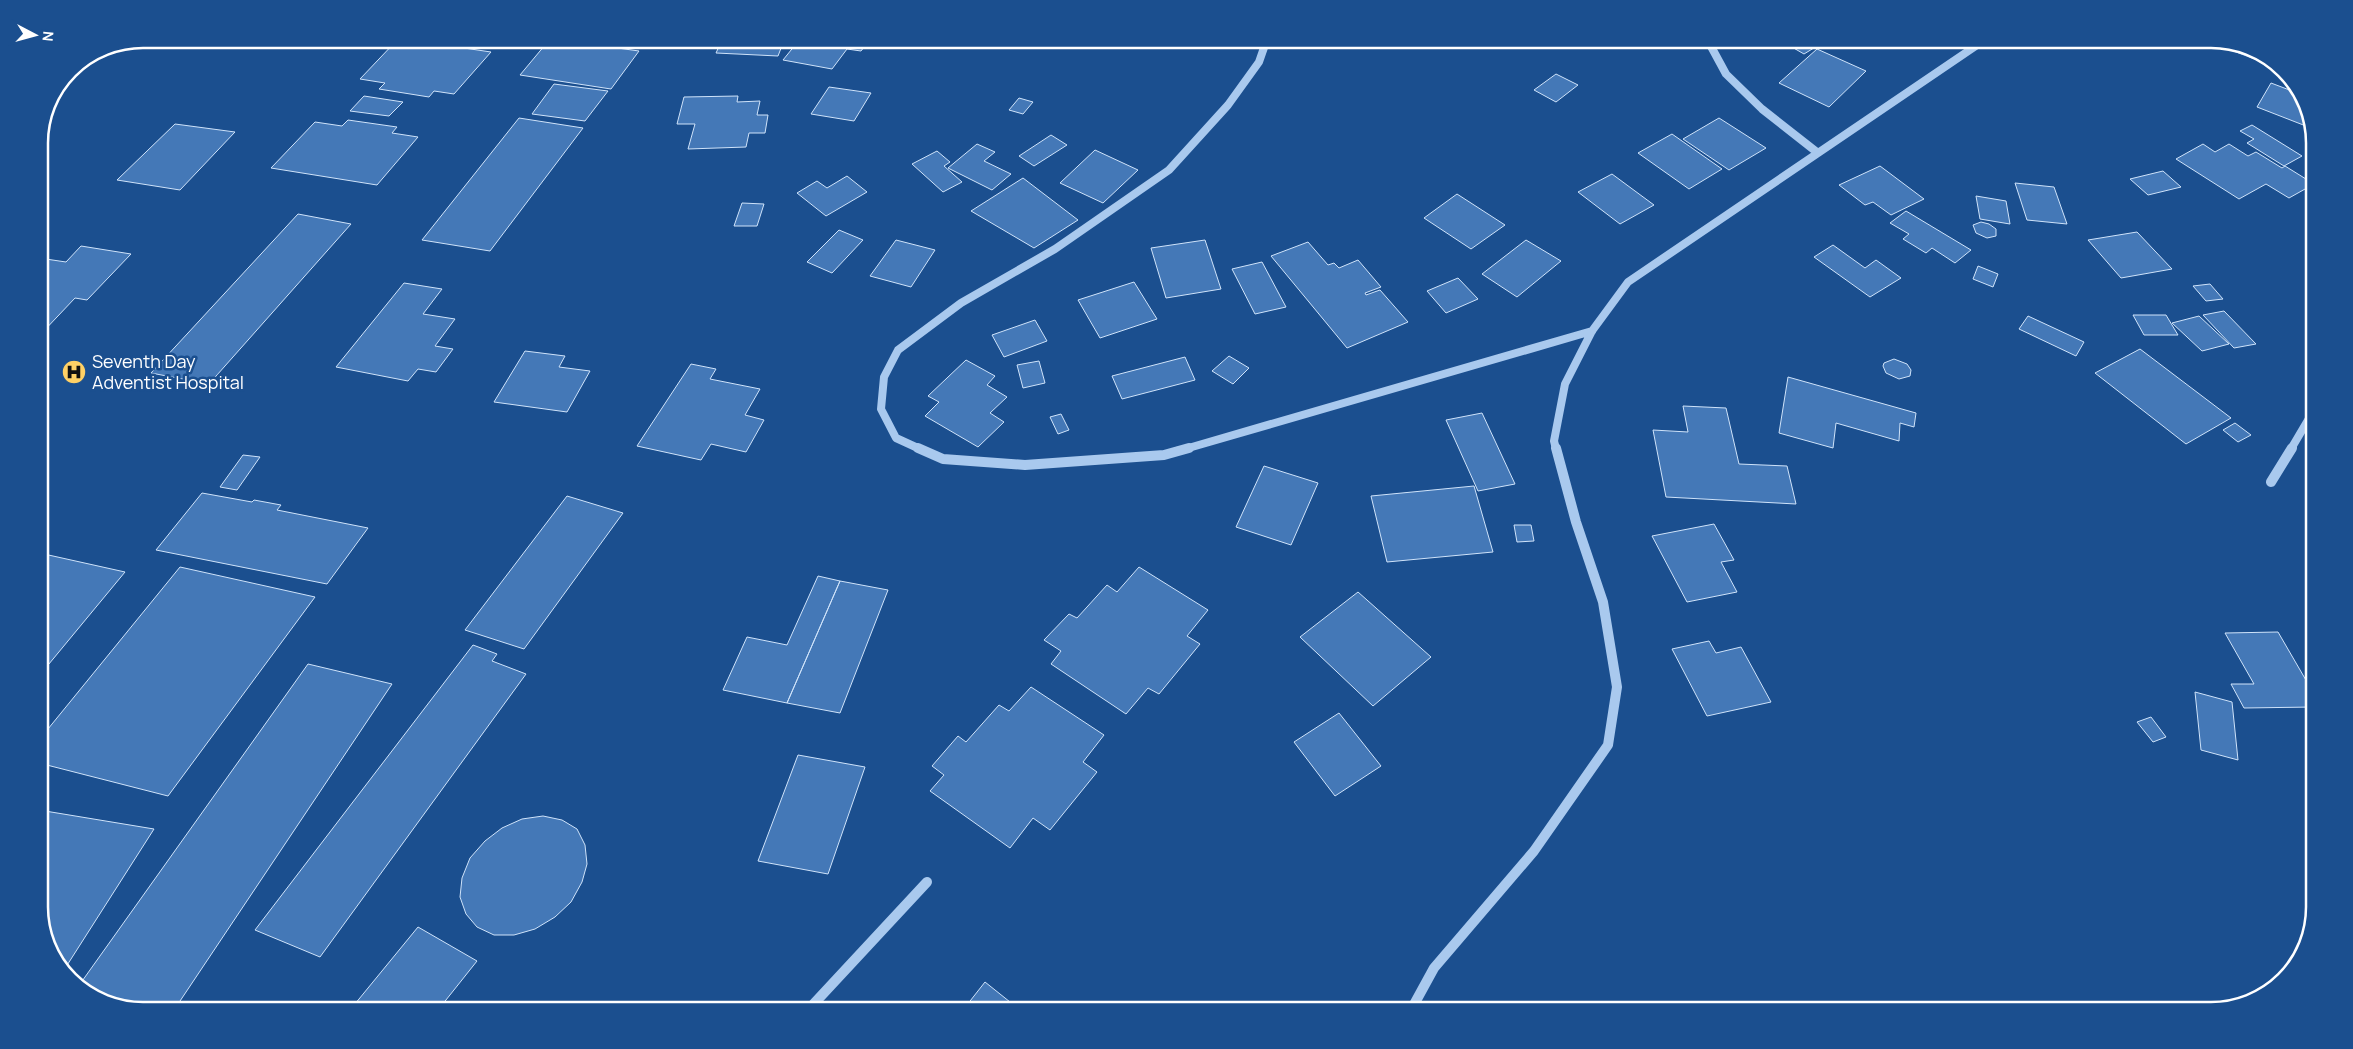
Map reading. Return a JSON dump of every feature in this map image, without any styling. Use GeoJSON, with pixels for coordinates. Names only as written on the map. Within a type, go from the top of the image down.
{"type":"FeatureCollection","features":[{"type":"Feature","properties":{"kind":"street"},"geometry":{"type":"LineString","coordinates":[[1263,48],[1259,62],[1238,90],[1169,170],[1055,249],[961,303],[898,350],[884,377],[882,410],[896,438],[943,459],[1025,465],[1164,455],[1592,331]]}},
{"type":"Feature","properties":{"kind":"street"},"geometry":{"type":"LineString","coordinates":[[1712,48],[1726,74],[1762,109],[1818,153]]}},
{"type":"Feature","properties":{"kind":"street"},"geometry":{"type":"LineString","coordinates":[[1415,1002],[1434,968],[1534,851],[1608,745],[1617,687],[1603,602],[1576,522],[1554,441],[1564,384],[1592,331],[1628,282],[1973,48]]}},
{"type":"Feature","properties":{"kind":"street"},"geometry":{"type":"LineString","coordinates":[[2271,482],[2305,424]]}},
{"type":"Feature","properties":{"kind":"street"},"geometry":{"type":"LineString","coordinates":[[815,1002],[927,882]]}},
{"type":"Feature","properties":{"kind":"building"},"geometry":{"type":"Polygon","coordinates":[[[389,48],[464,48],[491,52],[454,94],[434,91],[429,97],[379,89],[385,83],[360,79],[389,48]]]}},
{"type":"Feature","properties":{"kind":"building"},"geometry":{"type":"Polygon","coordinates":[[[542,48],[618,48],[639,51],[611,89],[520,75],[542,48]]]}},
{"type":"Feature","properties":{"kind":"building"},"geometry":{"type":"Polygon","coordinates":[[[718,48],[781,48],[778,56],[716,53],[718,48]]]}},
{"type":"Feature","properties":{"kind":"building"},"geometry":{"type":"Polygon","coordinates":[[[793,48],[863,48],[861,51],[847,49],[832,69],[783,60],[793,48]]]}},
{"type":"Feature","properties":{"kind":"building"},"geometry":{"type":"Polygon","coordinates":[[[1794,48],[1814,48],[1804,54],[1794,48]]]}},
{"type":"Feature","properties":{"kind":"building"},"geometry":{"type":"Polygon","coordinates":[[[1817,49],[1866,71],[1829,107],[1779,83],[1817,49]]]}},
{"type":"Feature","properties":{"kind":"building"},"geometry":{"type":"Polygon","coordinates":[[[1556,74],[1578,85],[1556,102],[1534,90],[1556,74]]]}},
{"type":"Feature","properties":{"kind":"building"},"geometry":{"type":"Polygon","coordinates":[[[2271,83],[2289,90],[2296,101],[2304,125],[2257,107],[2271,83]]]}},
{"type":"Feature","properties":{"kind":"building"},"geometry":{"type":"Polygon","coordinates":[[[554,84],[608,91],[585,121],[532,114],[554,84]]]}},
{"type":"Feature","properties":{"kind":"building"},"geometry":{"type":"Polygon","coordinates":[[[829,87],[871,93],[854,121],[811,114],[829,87]]]}},
{"type":"Feature","properties":{"kind":"building"},"geometry":{"type":"Polygon","coordinates":[[[364,96],[403,102],[389,116],[350,111],[364,96]]]}},
{"type":"Feature","properties":{"kind":"building"},"geometry":{"type":"Polygon","coordinates":[[[738,96],[737,102],[760,101],[757,115],[768,115],[765,133],[749,133],[746,147],[688,149],[695,124],[677,124],[684,97],[738,96]]]}},
{"type":"Feature","properties":{"kind":"building"},"geometry":{"type":"Polygon","coordinates":[[[1019,98],[1033,102],[1023,114],[1009,110],[1019,98]]]}},
{"type":"Feature","properties":{"kind":"building"},"geometry":{"type":"Polygon","coordinates":[[[519,118],[583,128],[490,251],[422,240],[519,118]]]}},
{"type":"Feature","properties":{"kind":"building"},"geometry":{"type":"Polygon","coordinates":[[[1719,118],[1766,148],[1729,170],[1683,139],[1719,118]]]}},
{"type":"Feature","properties":{"kind":"building"},"geometry":{"type":"Polygon","coordinates":[[[348,120],[397,127],[392,133],[418,137],[377,185],[271,168],[315,122],[342,126],[348,120]]]}},
{"type":"Feature","properties":{"kind":"building"},"geometry":{"type":"Polygon","coordinates":[[[175,124],[235,132],[180,190],[117,180],[175,124]]]}},
{"type":"Feature","properties":{"kind":"building"},"geometry":{"type":"Polygon","coordinates":[[[2252,125],[2302,156],[2284,166],[2247,143],[2254,139],[2240,131],[2252,125]]]}},
{"type":"Feature","properties":{"kind":"building"},"geometry":{"type":"Polygon","coordinates":[[[1672,134],[1722,169],[1689,189],[1638,153],[1672,134]]]}},
{"type":"Feature","properties":{"kind":"building"},"geometry":{"type":"Polygon","coordinates":[[[1051,135],[1067,145],[1034,166],[1019,156],[1051,135]]]}},
{"type":"Feature","properties":{"kind":"building"},"geometry":{"type":"Polygon","coordinates":[[[977,144],[995,152],[984,161],[1011,174],[992,190],[948,168],[977,144]]]}},
{"type":"Feature","properties":{"kind":"building"},"geometry":{"type":"Polygon","coordinates":[[[2203,144],[2215,152],[2229,144],[2248,156],[2256,152],[2282,168],[2285,166],[2305,178],[2305,189],[2289,198],[2266,184],[2239,199],[2176,159],[2203,144]]]}},
{"type":"Feature","properties":{"kind":"building"},"geometry":{"type":"Polygon","coordinates":[[[1095,150],[1138,170],[1103,203],[1060,183],[1095,150]]]}},
{"type":"Feature","properties":{"kind":"building"},"geometry":{"type":"Polygon","coordinates":[[[937,151],[950,162],[944,166],[962,182],[943,192],[912,164],[937,151]]]}},
{"type":"Feature","properties":{"kind":"building"},"geometry":{"type":"Polygon","coordinates":[[[1880,166],[1924,199],[1891,215],[1873,202],[1865,205],[1839,185],[1880,166]]]}},
{"type":"Feature","properties":{"kind":"building"},"geometry":{"type":"Polygon","coordinates":[[[2163,171],[2181,187],[2148,195],[2130,179],[2163,171]]]}},
{"type":"Feature","properties":{"kind":"building"},"geometry":{"type":"Polygon","coordinates":[[[1612,174],[1654,205],[1620,224],[1578,192],[1612,174]]]}},
{"type":"Feature","properties":{"kind":"building"},"geometry":{"type":"Polygon","coordinates":[[[847,176],[867,192],[826,216],[797,193],[817,181],[827,188],[847,176]]]}},
{"type":"Feature","properties":{"kind":"building"},"geometry":{"type":"Polygon","coordinates":[[[1023,178],[1078,220],[1034,248],[971,211],[1023,178]]]}},
{"type":"Feature","properties":{"kind":"building"},"geometry":{"type":"Polygon","coordinates":[[[2015,183],[2054,187],[2067,224],[2027,220],[2015,183]]]}},
{"type":"Feature","properties":{"kind":"building"},"geometry":{"type":"Polygon","coordinates":[[[1457,194],[1505,225],[1471,249],[1424,218],[1457,194]]]}},
{"type":"Feature","properties":{"kind":"building"},"geometry":{"type":"Polygon","coordinates":[[[1976,196],[2006,201],[2010,224],[1980,219],[1976,196]]]}},
{"type":"Feature","properties":{"kind":"building"},"geometry":{"type":"Polygon","coordinates":[[[742,203],[764,204],[757,226],[734,226],[742,203]]]}},
{"type":"Feature","properties":{"kind":"building"},"geometry":{"type":"Polygon","coordinates":[[[1906,211],[1971,250],[1955,263],[1932,248],[1926,253],[1903,239],[1909,234],[1890,223],[1906,211]]]}},
{"type":"Feature","properties":{"kind":"building"},"geometry":{"type":"Polygon","coordinates":[[[298,214],[351,224],[209,384],[151,373],[298,214]]]}},
{"type":"Feature","properties":{"kind":"building"},"geometry":{"type":"Polygon","coordinates":[[[1981,222],[1989,224],[1996,229],[1996,236],[1987,238],[1976,233],[1973,225],[1981,222]]]}},
{"type":"Feature","properties":{"kind":"building"},"geometry":{"type":"Polygon","coordinates":[[[839,230],[863,240],[832,273],[807,262],[839,230]]]}},
{"type":"Feature","properties":{"kind":"building"},"geometry":{"type":"Polygon","coordinates":[[[2137,232],[2172,269],[2121,278],[2088,240],[2137,232]]]}},
{"type":"Feature","properties":{"kind":"building"},"geometry":{"type":"Polygon","coordinates":[[[896,240],[935,250],[911,287],[870,276],[896,240]]]}},
{"type":"Feature","properties":{"kind":"building"},"geometry":{"type":"Polygon","coordinates":[[[1205,240],[1221,289],[1166,298],[1151,248],[1205,240]]]}},
{"type":"Feature","properties":{"kind":"building"},"geometry":{"type":"Polygon","coordinates":[[[1526,240],[1561,261],[1517,297],[1482,274],[1526,240]]]}},
{"type":"Feature","properties":{"kind":"building"},"geometry":{"type":"Polygon","coordinates":[[[1308,242],[1328,265],[1334,263],[1339,268],[1358,260],[1381,287],[1365,293],[1366,295],[1380,290],[1408,322],[1347,348],[1271,256],[1308,242]]]}},
{"type":"Feature","properties":{"kind":"building"},"geometry":{"type":"Polygon","coordinates":[[[1833,245],[1865,268],[1876,260],[1901,278],[1870,297],[1814,257],[1833,245]]]}},
{"type":"Feature","properties":{"kind":"building"},"geometry":{"type":"Polygon","coordinates":[[[81,246],[131,254],[87,300],[75,298],[48,326],[48,259],[66,262],[81,246]]]}},
{"type":"Feature","properties":{"kind":"building"},"geometry":{"type":"Polygon","coordinates":[[[1262,262],[1286,307],[1255,314],[1232,269],[1262,262]]]}},
{"type":"Feature","properties":{"kind":"building"},"geometry":{"type":"Polygon","coordinates":[[[1978,266],[1998,274],[1993,287],[1973,279],[1978,266]]]}},
{"type":"Feature","properties":{"kind":"building"},"geometry":{"type":"Polygon","coordinates":[[[1458,278],[1478,299],[1446,313],[1427,291],[1458,278]]]}},
{"type":"Feature","properties":{"kind":"building"},"geometry":{"type":"Polygon","coordinates":[[[1134,282],[1157,319],[1100,338],[1078,300],[1134,282]]]}},
{"type":"Feature","properties":{"kind":"building"},"geometry":{"type":"Polygon","coordinates":[[[404,283],[442,289],[423,314],[455,319],[435,346],[453,349],[436,372],[418,369],[408,381],[336,367],[404,283]]]}},
{"type":"Feature","properties":{"kind":"building"},"geometry":{"type":"Polygon","coordinates":[[[2210,284],[2223,299],[2206,301],[2193,286],[2210,284]]]}},
{"type":"Feature","properties":{"kind":"building"},"geometry":{"type":"Polygon","coordinates":[[[2224,311],[2256,344],[2234,348],[2203,315],[2224,311]]]}},
{"type":"Feature","properties":{"kind":"building"},"geometry":{"type":"Polygon","coordinates":[[[2133,315],[2166,315],[2178,335],[2144,335],[2133,315]]]}},
{"type":"Feature","properties":{"kind":"building"},"geometry":{"type":"Polygon","coordinates":[[[2028,316],[2084,342],[2076,356],[2019,329],[2028,316]]]}},
{"type":"Feature","properties":{"kind":"building"},"geometry":{"type":"Polygon","coordinates":[[[2199,316],[2229,344],[2202,351],[2172,323],[2199,316]]]}},
{"type":"Feature","properties":{"kind":"building"},"geometry":{"type":"Polygon","coordinates":[[[1035,320],[1047,341],[1004,357],[992,335],[1035,320]]]}},
{"type":"Feature","properties":{"kind":"building"},"geometry":{"type":"Polygon","coordinates":[[[2140,349],[2231,418],[2186,444],[2095,373],[2140,349]]]}},
{"type":"Feature","properties":{"kind":"building"},"geometry":{"type":"Polygon","coordinates":[[[525,351],[565,356],[559,367],[590,371],[567,412],[494,402],[525,351]]]}},
{"type":"Feature","properties":{"kind":"building"},"geometry":{"type":"Polygon","coordinates":[[[1229,356],[1249,368],[1233,384],[1212,371],[1229,356]]]}},
{"type":"Feature","properties":{"kind":"building"},"geometry":{"type":"Polygon","coordinates":[[[1185,357],[1195,380],[1122,399],[1112,376],[1185,357]]]}},
{"type":"Feature","properties":{"kind":"building"},"geometry":{"type":"Polygon","coordinates":[[[1894,359],[1907,364],[1911,370],[1910,376],[1899,379],[1886,373],[1883,366],[1884,363],[1894,359]]]}},
{"type":"Feature","properties":{"kind":"building"},"geometry":{"type":"Polygon","coordinates":[[[966,360],[995,376],[987,385],[1007,397],[990,413],[1004,422],[978,447],[925,416],[939,402],[928,396],[966,360]]]}},
{"type":"Feature","properties":{"kind":"building"},"geometry":{"type":"Polygon","coordinates":[[[1039,361],[1045,383],[1023,388],[1017,365],[1039,361]]]}},
{"type":"Feature","properties":{"kind":"building"},"geometry":{"type":"Polygon","coordinates":[[[691,364],[716,369],[710,379],[760,389],[745,415],[764,420],[746,452],[711,444],[701,460],[637,446],[691,364]]]}},
{"type":"Feature","properties":{"kind":"building"},"geometry":{"type":"Polygon","coordinates":[[[1788,377],[1916,413],[1914,427],[1900,423],[1899,441],[1836,423],[1833,448],[1779,433],[1788,377]]]}},
{"type":"Feature","properties":{"kind":"building"},"geometry":{"type":"Polygon","coordinates":[[[1683,406],[1726,408],[1739,464],[1787,466],[1796,504],[1666,497],[1653,430],[1688,432],[1683,406]]]}},
{"type":"Feature","properties":{"kind":"building"},"geometry":{"type":"Polygon","coordinates":[[[1482,413],[1515,484],[1478,491],[1446,420],[1482,413]]]}},
{"type":"Feature","properties":{"kind":"building"},"geometry":{"type":"Polygon","coordinates":[[[1061,414],[1069,430],[1058,434],[1050,417],[1061,414]]]}},
{"type":"Feature","properties":{"kind":"building"},"geometry":{"type":"Polygon","coordinates":[[[2235,423],[2251,435],[2238,442],[2223,430],[2235,423]]]}},
{"type":"Feature","properties":{"kind":"building"},"geometry":{"type":"Polygon","coordinates":[[[243,455],[260,457],[237,490],[220,487],[243,455]]]}},
{"type":"Feature","properties":{"kind":"building"},"geometry":{"type":"Polygon","coordinates":[[[1264,466],[1318,483],[1291,545],[1236,527],[1264,466]]]}},
{"type":"Feature","properties":{"kind":"building"},"geometry":{"type":"Polygon","coordinates":[[[1474,486],[1493,552],[1387,562],[1371,496],[1474,486]]]}},
{"type":"Feature","properties":{"kind":"building"},"geometry":{"type":"Polygon","coordinates":[[[202,493],[281,505],[277,510],[368,528],[327,584],[156,550],[202,493]]]}},
{"type":"Feature","properties":{"kind":"building"},"geometry":{"type":"Polygon","coordinates":[[[567,496],[623,513],[524,649],[465,630],[567,496]]]}},
{"type":"Feature","properties":{"kind":"building"},"geometry":{"type":"Polygon","coordinates":[[[1714,524],[1734,560],[1721,562],[1737,592],[1687,602],[1652,536],[1714,524]]]}},
{"type":"Feature","properties":{"kind":"building"},"geometry":{"type":"Polygon","coordinates":[[[1514,525],[1531,525],[1534,541],[1517,542],[1514,525]]]}},
{"type":"Feature","properties":{"kind":"building"},"geometry":{"type":"Polygon","coordinates":[[[48,555],[125,572],[48,665],[48,555]]]}},
{"type":"Feature","properties":{"kind":"building"},"geometry":{"type":"Polygon","coordinates":[[[180,567],[315,597],[168,796],[48,765],[48,729],[180,567]]]}},
{"type":"Feature","properties":{"kind":"building"},"geometry":{"type":"Polygon","coordinates":[[[1139,567],[1208,610],[1187,636],[1200,644],[1159,694],[1148,688],[1126,714],[1051,664],[1061,651],[1044,640],[1069,614],[1077,618],[1107,585],[1117,592],[1139,567]]]}},
{"type":"Feature","properties":{"kind":"building"},"geometry":{"type":"Polygon","coordinates":[[[818,576],[840,581],[787,703],[723,690],[747,637],[787,645],[818,576]]]}},
{"type":"Feature","properties":{"kind":"building"},"geometry":{"type":"Polygon","coordinates":[[[840,581],[888,590],[840,713],[787,703],[840,581]]]}},
{"type":"Feature","properties":{"kind":"building"},"geometry":{"type":"Polygon","coordinates":[[[1358,592],[1431,657],[1373,706],[1300,637],[1358,592]]]}},
{"type":"Feature","properties":{"kind":"building"},"geometry":{"type":"Polygon","coordinates":[[[2278,632],[2306,680],[2306,707],[2244,708],[2231,684],[2254,684],[2225,633],[2278,632]]]}},
{"type":"Feature","properties":{"kind":"building"},"geometry":{"type":"Polygon","coordinates":[[[1709,641],[1716,653],[1741,647],[1771,702],[1707,716],[1672,649],[1709,641]]]}},
{"type":"Feature","properties":{"kind":"building"},"geometry":{"type":"Polygon","coordinates":[[[473,645],[497,654],[492,661],[526,674],[320,957],[255,930],[473,645]]]}},
{"type":"Feature","properties":{"kind":"building"},"geometry":{"type":"Polygon","coordinates":[[[308,664],[392,684],[179,1002],[124,1000],[95,989],[83,980],[308,664]]]}},
{"type":"Feature","properties":{"kind":"building"},"geometry":{"type":"Polygon","coordinates":[[[1031,687],[1104,735],[1083,762],[1097,772],[1050,830],[1033,818],[1010,848],[930,791],[944,775],[932,766],[958,736],[966,742],[999,705],[1009,711],[1031,687]]]}},
{"type":"Feature","properties":{"kind":"building"},"geometry":{"type":"Polygon","coordinates":[[[2195,692],[2232,702],[2238,760],[2201,750],[2195,692]]]}},
{"type":"Feature","properties":{"kind":"building"},"geometry":{"type":"Polygon","coordinates":[[[1339,713],[1381,766],[1335,796],[1294,742],[1339,713]]]}},
{"type":"Feature","properties":{"kind":"building"},"geometry":{"type":"Polygon","coordinates":[[[2151,717],[2166,737],[2153,742],[2137,722],[2151,717]]]}},
{"type":"Feature","properties":{"kind":"building"},"geometry":{"type":"Polygon","coordinates":[[[798,755],[865,767],[828,874],[758,861],[798,755]]]}},
{"type":"Feature","properties":{"kind":"building"},"geometry":{"type":"Polygon","coordinates":[[[48,811],[154,829],[68,964],[57,948],[49,925],[48,811]]]}},
{"type":"Feature","properties":{"kind":"building"},"geometry":{"type":"Polygon","coordinates":[[[543,816],[562,820],[577,829],[585,845],[587,864],[582,882],[571,902],[555,917],[535,929],[514,935],[494,935],[477,927],[466,914],[460,897],[462,878],[470,858],[485,841],[502,828],[522,819],[543,816]]]}},
{"type":"Feature","properties":{"kind":"building"},"geometry":{"type":"Polygon","coordinates":[[[418,927],[477,961],[444,1002],[357,1002],[418,927]]]}},
{"type":"Feature","properties":{"kind":"building"},"geometry":{"type":"Polygon","coordinates":[[[985,982],[1010,1002],[969,1002],[985,982]]]}},
{"type":"Feature","properties":{"kind":"place","name":"Seventh Day Adventist Hospital"},"geometry":{"type":"Point","coordinates":[74,372]}}]}
